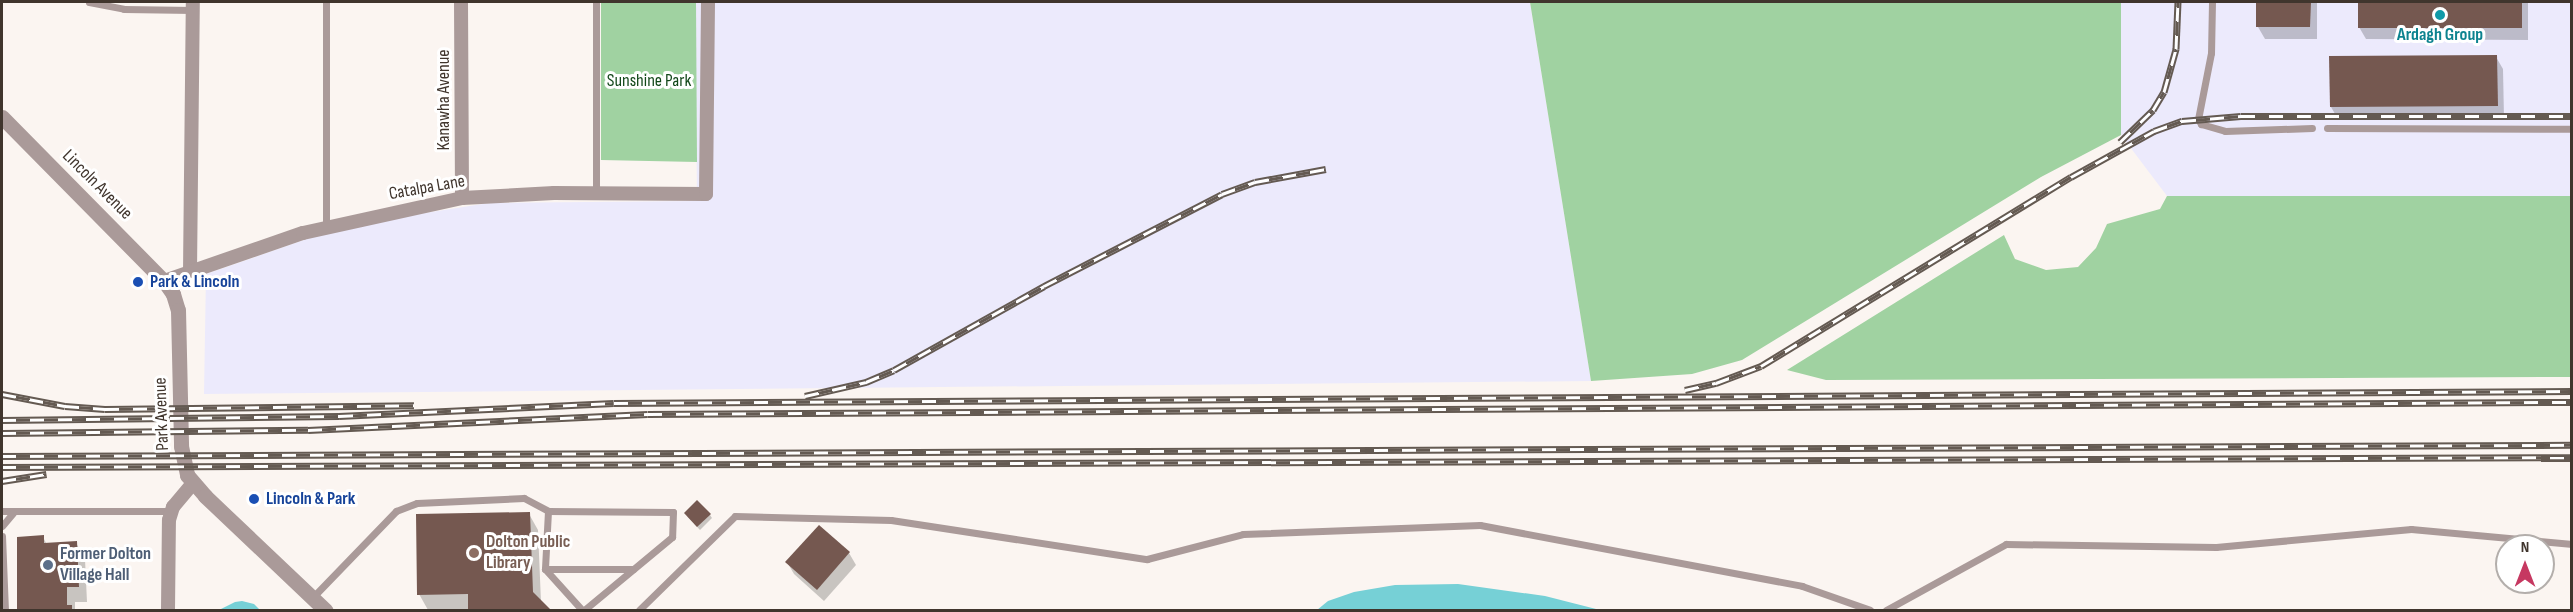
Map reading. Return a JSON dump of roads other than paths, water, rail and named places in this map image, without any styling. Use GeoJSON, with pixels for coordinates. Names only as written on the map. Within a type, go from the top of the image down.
{"type":"FeatureCollection","features":[{"type":"Feature","properties":{"kind":"street","name":"Kanawha Avenue"},"geometry":{"type":"LineString","coordinates":[[461,2],[462,198]]}},
{"type":"Feature","properties":{"kind":"street","name":"Catalpa Lane"},"geometry":{"type":"LineString","coordinates":[[164,281],[326,227],[462,198],[596,193],[706,194],[708,2]]}},
{"type":"Feature","properties":{"kind":"street"},"geometry":{"type":"LineString","coordinates":[[190,272],[193,6]]}},
{"type":"Feature","properties":{"kind":"street","name":"Lincoln Avenue"},"geometry":{"type":"LineString","coordinates":[[2,117],[164,281]]}},
{"type":"Feature","properties":{"kind":"street","name":"Park Avenue"},"geometry":{"type":"LineString","coordinates":[[164,281],[173,294],[178,310],[181,446],[185,467],[193,483]]}},
{"type":"Feature","properties":{"kind":"street"},"geometry":{"type":"LineString","coordinates":[[168,610],[168,538],[172,511],[193,483],[325,610]]}},
{"type":"Feature","properties":{"kind":"lane"},"geometry":{"type":"LineString","coordinates":[[88,2],[124,9],[193,6]]}},
{"type":"Feature","properties":{"kind":"lane"},"geometry":{"type":"LineString","coordinates":[[326,2],[326,227]]}},
{"type":"Feature","properties":{"kind":"lane"},"geometry":{"type":"LineString","coordinates":[[596,2],[596,193]]}},
{"type":"Feature","properties":{"kind":"lane"},"geometry":{"type":"LineString","coordinates":[[2212,2],[2211,53],[2198,118],[2201,124],[2225,130],[2312,128]]}},
{"type":"Feature","properties":{"kind":"lane"},"geometry":{"type":"LineString","coordinates":[[2327,128],[2571,129]]}},
{"type":"Feature","properties":{"kind":"lane"},"geometry":{"type":"LineString","coordinates":[[312,598],[396,511],[417,503],[524,498],[548,511],[673,512],[672,537],[583,610],[545,569],[548,511]]}},
{"type":"Feature","properties":{"kind":"lane"},"geometry":{"type":"LineString","coordinates":[[2,511],[13,513],[172,511]]}},
{"type":"Feature","properties":{"kind":"lane"},"geometry":{"type":"LineString","coordinates":[[2,526],[13,513]]}},
{"type":"Feature","properties":{"kind":"lane"},"geometry":{"type":"LineString","coordinates":[[639,610],[735,516],[891,520],[1147,560],[1243,534],[1480,525],[1802,586],[1870,610]]}},
{"type":"Feature","properties":{"kind":"lane"},"geometry":{"type":"LineString","coordinates":[[1886,610],[2006,544],[2216,547],[2411,529],[2571,544]]}},
{"type":"Feature","properties":{"kind":"lane"},"geometry":{"type":"LineString","coordinates":[[2,536],[5,610]]}},
{"type":"Feature","properties":{"kind":"lane"},"geometry":{"type":"LineString","coordinates":[[545,569],[633,569]]}},
{"type":"Feature","properties":{"kind":"water"},"geometry":{"type":"Polygon","coordinates":[[[1458,584],[1545,596],[1600,610],[1317,610],[1328,601],[1354,592],[1395,585],[1458,584]]]}},
{"type":"Feature","properties":{"kind":"water"},"geometry":{"type":"Polygon","coordinates":[[[235,602],[254,604],[260,610],[219,610],[235,602]]]}},
{"type":"Feature","properties":{"kind":"railway"},"geometry":{"type":"LineString","coordinates":[[2120,142],[2153,110],[2164,92],[2176,49],[2178,2]]}},
{"type":"Feature","properties":{"kind":"railway"},"geometry":{"type":"LineString","coordinates":[[1685,390],[1716,383],[1761,366],[2071,177],[2154,131],[2182,121],[2241,116],[2572,116]]}},
{"type":"Feature","properties":{"kind":"railway"},"geometry":{"type":"LineString","coordinates":[[805,396],[866,382],[894,370],[1044,286],[1222,194],[1255,182],[1326,169]]}},
{"type":"Feature","properties":{"kind":"railway"},"geometry":{"type":"LineString","coordinates":[[2,420],[339,416],[614,403],[2572,391]]}},
{"type":"Feature","properties":{"kind":"railway"},"geometry":{"type":"LineString","coordinates":[[2,394],[65,406],[105,409],[414,405]]}},
{"type":"Feature","properties":{"kind":"railway"},"geometry":{"type":"LineString","coordinates":[[2,433],[308,430],[648,414],[2572,402]]}},
{"type":"Feature","properties":{"kind":"railway"},"geometry":{"type":"LineString","coordinates":[[2,456],[2572,445]]}},
{"type":"Feature","properties":{"kind":"railway"},"geometry":{"type":"LineString","coordinates":[[2,467],[2572,457]]}},
{"type":"Feature","properties":{"kind":"railway"},"geometry":{"type":"LineString","coordinates":[[2,481],[46,474]]}},
{"type":"Feature","properties":{"kind":"place","name":"Ardagh Group"},"geometry":{"type":"Point","coordinates":[2440,15]}},
{"type":"Feature","properties":{"kind":"place","name":"Park & Lincoln"},"geometry":{"type":"Point","coordinates":[138,282]}},
{"type":"Feature","properties":{"kind":"place","name":"Lincoln & Park"},"geometry":{"type":"Point","coordinates":[254,499]}},
{"type":"Feature","properties":{"kind":"place","name":"Dolton Public Library"},"geometry":{"type":"Point","coordinates":[474,553]}},
{"type":"Feature","properties":{"kind":"place","name":"Former Dolton Village Hall"},"geometry":{"type":"Point","coordinates":[48,565]}},
{"type":"Feature","properties":{"kind":"park label","name":"Sunshine Park"},"geometry":{"type":"Point","coordinates":[649,81]}}]}
